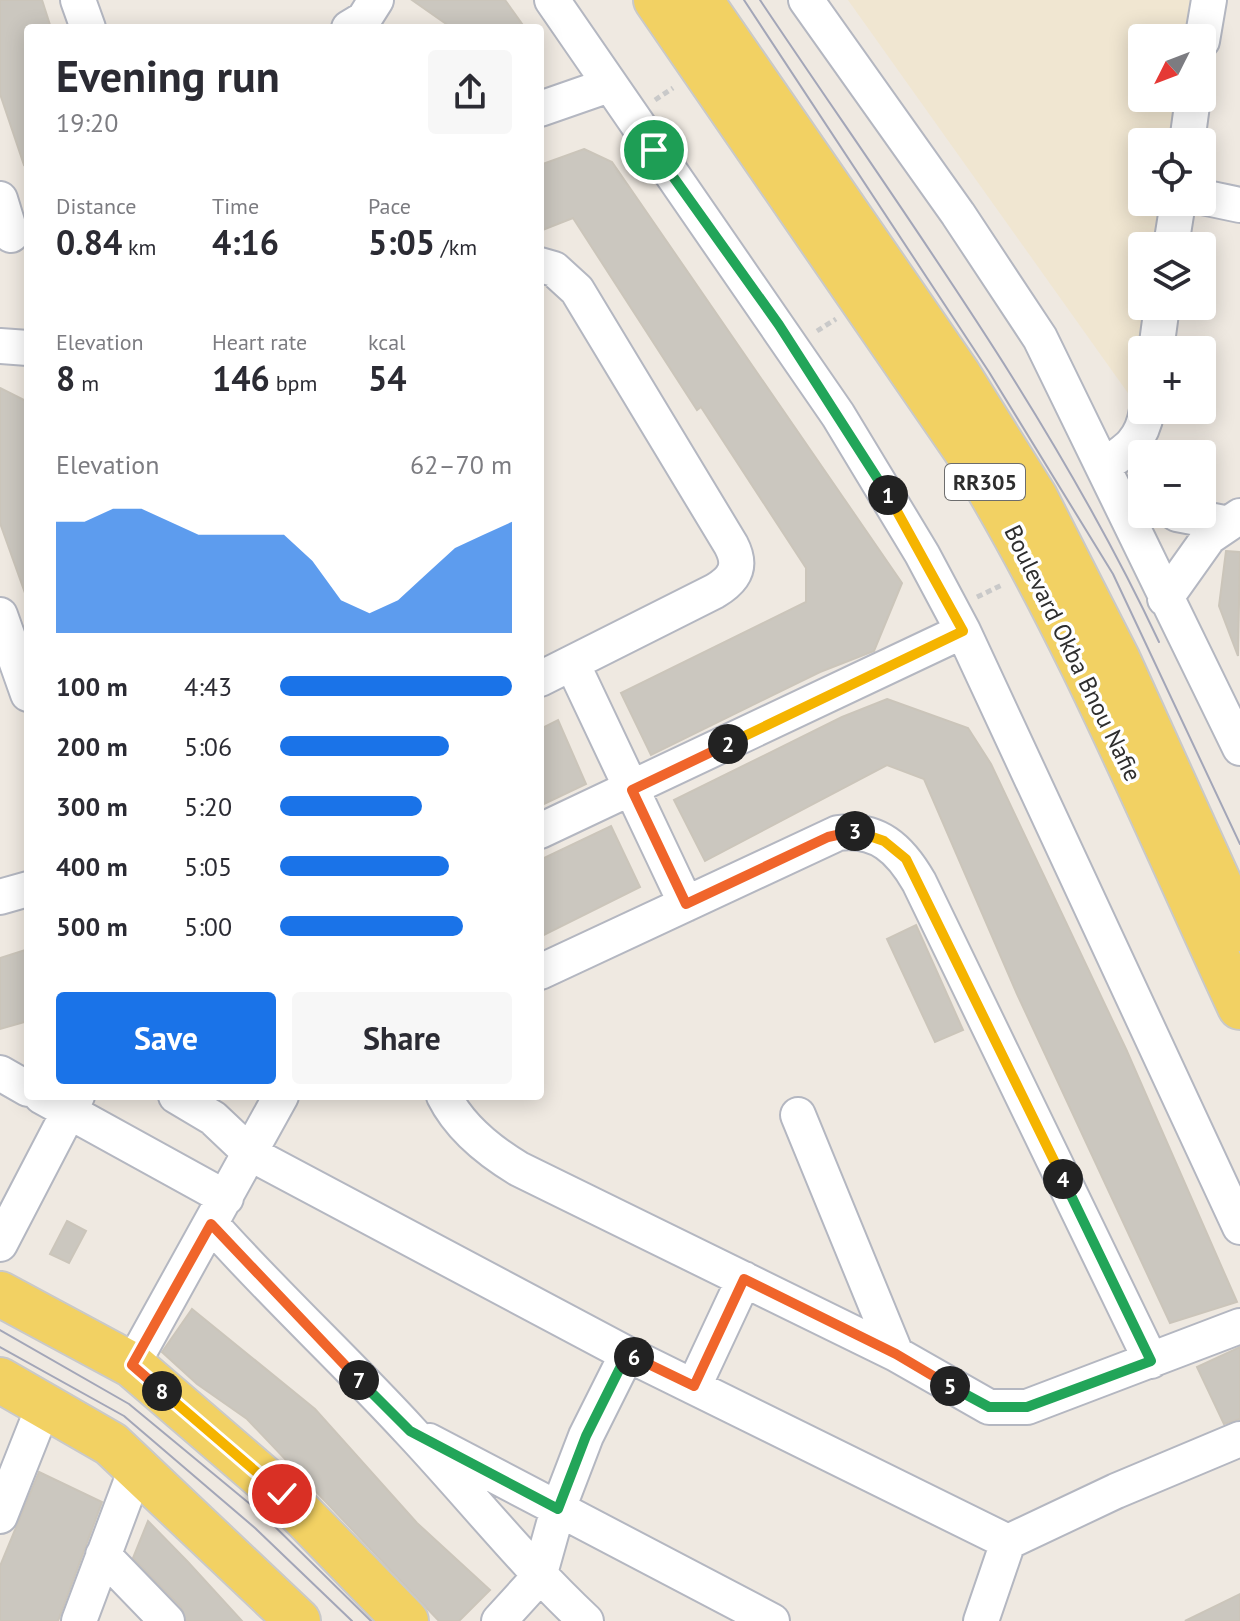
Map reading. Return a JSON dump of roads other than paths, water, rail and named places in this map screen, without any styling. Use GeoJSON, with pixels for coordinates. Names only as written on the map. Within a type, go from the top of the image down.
{"type":"FeatureCollection","features":[{"type":"Feature","properties":{"kind":"main road","name":"Boulevard Okba Bnou Nafie"},"geometry":{"type":"LineString","coordinates":[[656,0],[965,449],[1036,570],[1240,1007]]}},
{"type":"Feature","properties":{"kind":"main road","name":"Boulevard Okba Bnou Nafie"},"geometry":{"type":"LineString","coordinates":[[700,0],[958,374],[1035,497],[1118,660],[1240,929]]}},
{"type":"Feature","properties":{"kind":"main road"},"geometry":{"type":"LineString","coordinates":[[0,1294],[132,1365],[282,1494],[406,1621]]}},
{"type":"Feature","properties":{"kind":"main road"},"geometry":{"type":"LineString","coordinates":[[0,1380],[111,1444],[298,1621]]}},
{"type":"Feature","properties":{"kind":"street"},"geometry":{"type":"LineString","coordinates":[[78,0],[87,24]]}},
{"type":"Feature","properties":{"kind":"street"},"geometry":{"type":"LineString","coordinates":[[356,24],[364,19],[376,0]]}},
{"type":"Feature","properties":{"kind":"street"},"geometry":{"type":"LineString","coordinates":[[552,0],[794,348],[881,484],[957,620],[1240,1227]]}},
{"type":"Feature","properties":{"kind":"street"},"geometry":{"type":"LineString","coordinates":[[806,0],[1023,310],[1056,366],[1103,466],[1128,502]]}},
{"type":"Feature","properties":{"kind":"street"},"geometry":{"type":"LineString","coordinates":[[1205,24],[1209,0]]}},
{"type":"Feature","properties":{"kind":"street"},"geometry":{"type":"LineString","coordinates":[[544,108],[609,85]]}},
{"type":"Feature","properties":{"kind":"street"},"geometry":{"type":"LineString","coordinates":[[0,199],[13,236]]}},
{"type":"Feature","properties":{"kind":"street"},"geometry":{"type":"LineString","coordinates":[[1216,200],[1240,205]]}},
{"type":"Feature","properties":{"kind":"street"},"geometry":{"type":"LineString","coordinates":[[544,266],[554,269],[577,290],[738,558],[735,575],[724,586],[544,677]]}},
{"type":"Feature","properties":{"kind":"street"},"geometry":{"type":"LineString","coordinates":[[0,346],[24,348]]}},
{"type":"Feature","properties":{"kind":"street"},"geometry":{"type":"LineString","coordinates":[[1103,466],[1135,444],[1145,424]]}},
{"type":"Feature","properties":{"kind":"street"},"geometry":{"type":"LineString","coordinates":[[1216,515],[1236,516]]}},
{"type":"Feature","properties":{"kind":"street"},"geometry":{"type":"LineString","coordinates":[[1165,599],[1196,553],[1236,516]]}},
{"type":"Feature","properties":{"kind":"street"},"geometry":{"type":"LineString","coordinates":[[1140,528],[1165,599],[1240,748]]}},
{"type":"Feature","properties":{"kind":"street"},"geometry":{"type":"LineString","coordinates":[[0,615],[24,683]]}},
{"type":"Feature","properties":{"kind":"street"},"geometry":{"type":"LineString","coordinates":[[544,829],[632,790],[957,620]]}},
{"type":"Feature","properties":{"kind":"street"},"geometry":{"type":"LineString","coordinates":[[572,663],[686,904]]}},
{"type":"Feature","properties":{"kind":"street"},"geometry":{"type":"LineString","coordinates":[[544,970],[838,833],[862,831],[897,848],[919,882],[1151,1361]]}},
{"type":"Feature","properties":{"kind":"street"},"geometry":{"type":"LineString","coordinates":[[0,897],[24,890]]}},
{"type":"Feature","properties":{"kind":"street"},"geometry":{"type":"LineString","coordinates":[[0,1073],[24,1087]]}},
{"type":"Feature","properties":{"kind":"street"},"geometry":{"type":"LineString","coordinates":[[183,1100],[213,1118],[251,1154],[627,1354],[1008,1542]]}},
{"type":"Feature","properties":{"kind":"street"},"geometry":{"type":"LineString","coordinates":[[132,1365],[279,1100]]}},
{"type":"Feature","properties":{"kind":"street"},"geometry":{"type":"LineString","coordinates":[[447,1100],[471,1133],[505,1161],[896,1354],[989,1407],[1027,1407],[1240,1326]]}},
{"type":"Feature","properties":{"kind":"street"},"geometry":{"type":"LineString","coordinates":[[0,1244],[62,1101],[219,1211],[267,1287],[410,1431],[539,1577],[586,1621]]}},
{"type":"Feature","properties":{"kind":"street"},"geometry":{"type":"LineString","coordinates":[[798,1115],[896,1354]]}},
{"type":"Feature","properties":{"kind":"street"},"geometry":{"type":"LineString","coordinates":[[694,1386],[744,1279]]}},
{"type":"Feature","properties":{"kind":"street"},"geometry":{"type":"LineString","coordinates":[[499,1621],[539,1577],[558,1509],[586,1436],[627,1354]]}},
{"type":"Feature","properties":{"kind":"street"},"geometry":{"type":"LineString","coordinates":[[0,1516],[44,1405]]}},
{"type":"Feature","properties":{"kind":"street"},"geometry":{"type":"LineString","coordinates":[[410,1431],[772,1621]]}},
{"type":"Feature","properties":{"kind":"street"},"geometry":{"type":"LineString","coordinates":[[981,1621],[1008,1542],[1116,1491],[1240,1439]]}},
{"type":"Feature","properties":{"kind":"street"},"geometry":{"type":"LineString","coordinates":[[79,1621],[137,1466]]}},
{"type":"Feature","properties":{"kind":"street"},"geometry":{"type":"LineString","coordinates":[[103,1555],[167,1621]]}},
{"type":"Feature","properties":{"kind":"tram line"},"geometry":{"type":"LineString","coordinates":[[744,0],[989,372],[1113,574],[1240,844]]}},
{"type":"Feature","properties":{"kind":"tram line"},"geometry":{"type":"LineString","coordinates":[[760,0],[920,235],[1023,394],[1117,558],[1159,642]]}},
{"type":"Feature","properties":{"kind":"tram line"},"geometry":{"type":"LineString","coordinates":[[0,1330],[129,1404],[262,1514],[371,1621]]}},
{"type":"Feature","properties":{"kind":"tram line"},"geometry":{"type":"LineString","coordinates":[[0,1347],[124,1416],[255,1528],[352,1621]]}}]}
